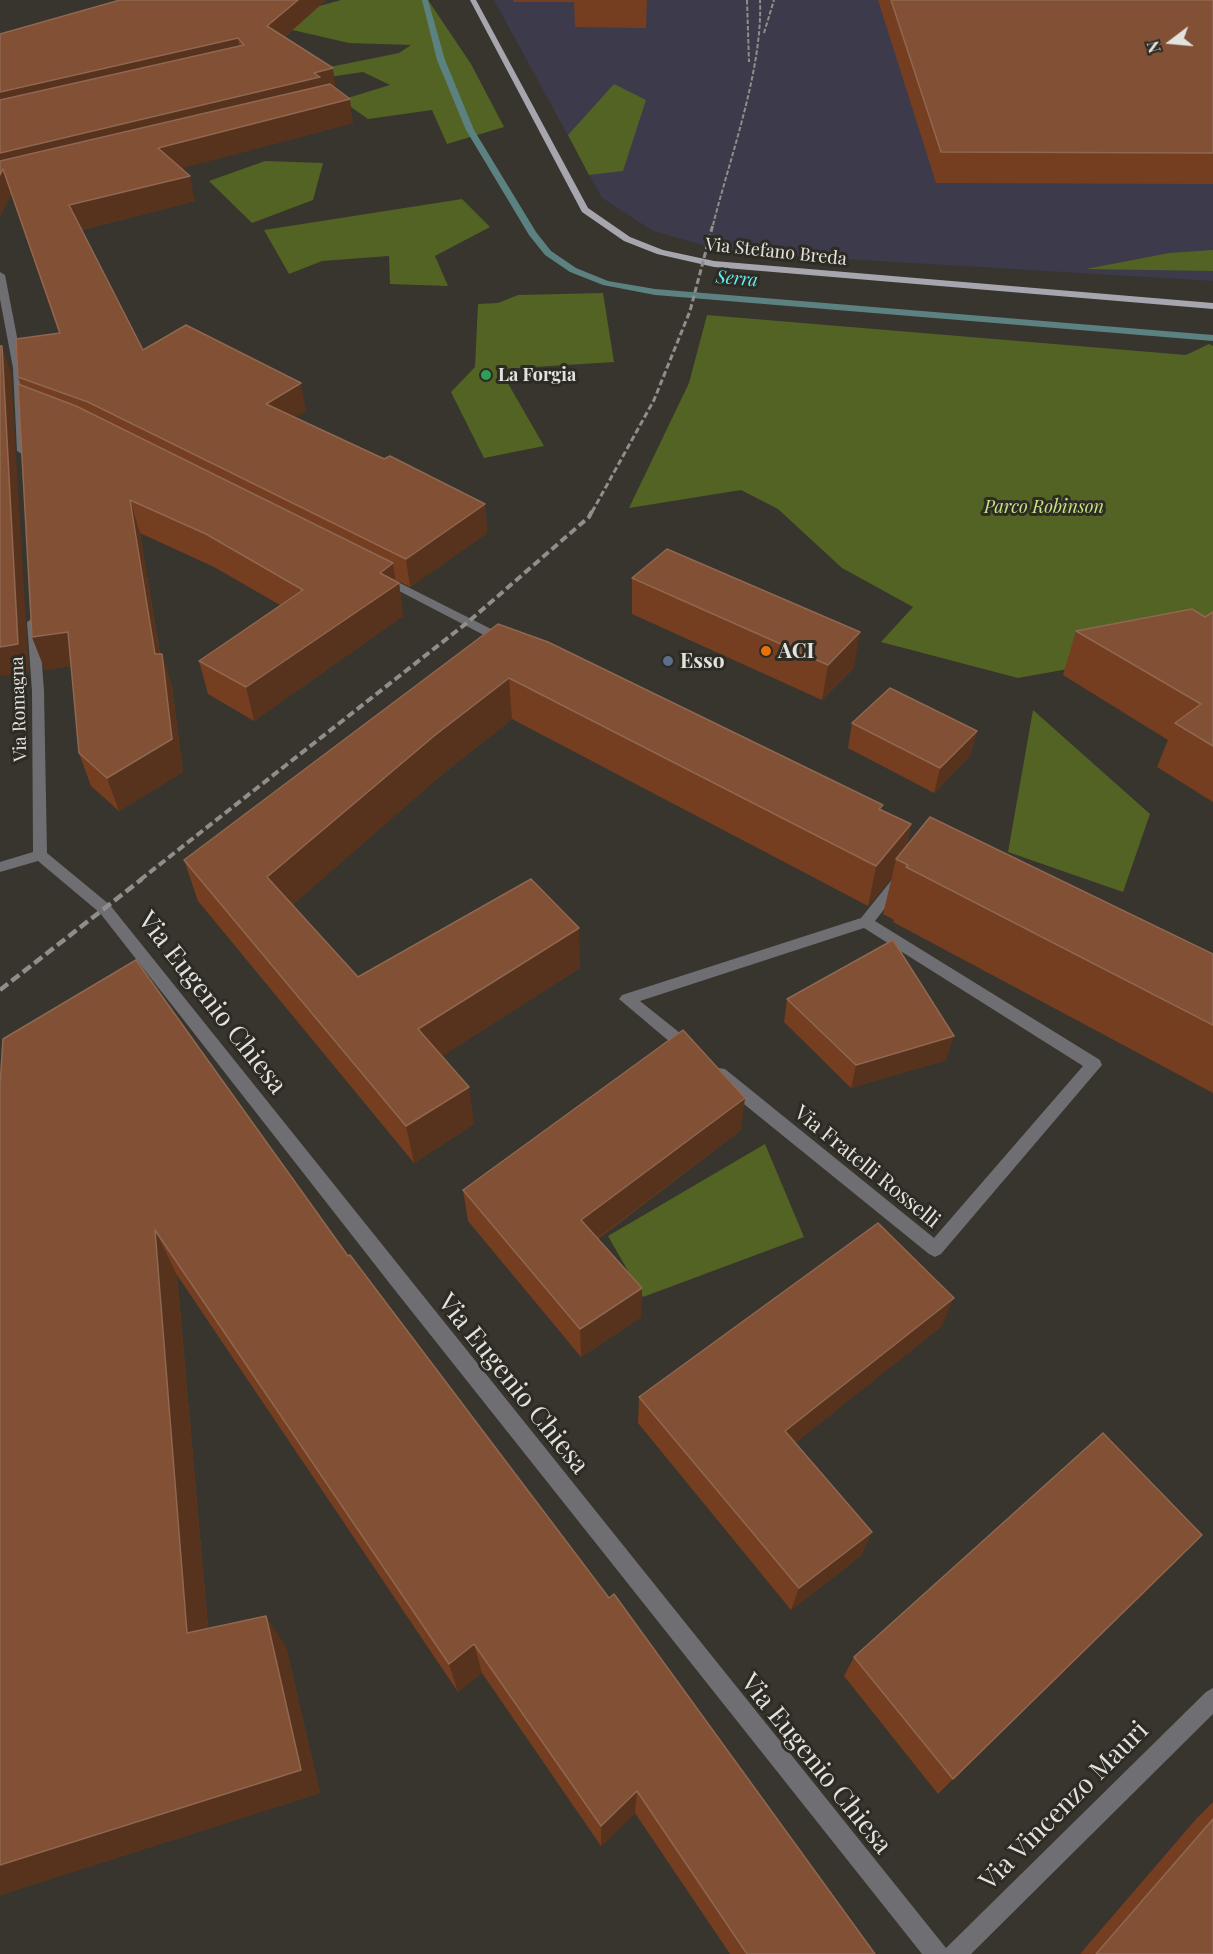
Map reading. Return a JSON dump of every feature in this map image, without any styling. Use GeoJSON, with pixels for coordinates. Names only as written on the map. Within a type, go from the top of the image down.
{"type":"FeatureCollection","features":[{"type":"Feature","properties":{"kind":"main road","name":"Via Stefano Breda"},"geometry":{"type":"LineString","coordinates":[[473,0],[585,210],[627,239],[660,252],[714,264],[1213,306]]}},
{"type":"Feature","properties":{"kind":"street"},"geometry":{"type":"LineString","coordinates":[[0,275],[13,368],[24,409],[23,466]]}},
{"type":"Feature","properties":{"kind":"street"},"geometry":{"type":"LineString","coordinates":[[366,571],[518,647]]}},
{"type":"Feature","properties":{"kind":"street","name":"Via Romagna"},"geometry":{"type":"LineString","coordinates":[[32,608],[38,691],[40,855]]}},
{"type":"Feature","properties":{"kind":"street"},"geometry":{"type":"LineString","coordinates":[[0,867],[40,855]]}},
{"type":"Feature","properties":{"kind":"street","name":"Via Eugenio Chiesa"},"geometry":{"type":"LineString","coordinates":[[40,855],[105,909],[147,972],[937,1954]]}},
{"type":"Feature","properties":{"kind":"street"},"geometry":{"type":"LineString","coordinates":[[866,922],[908,870]]}},
{"type":"Feature","properties":{"kind":"street","name":"Via Fratelli Rosselli"},"geometry":{"type":"LineString","coordinates":[[866,922],[1094,1065],[935,1249],[627,999],[866,922]]}},
{"type":"Feature","properties":{"kind":"street","name":"Via Vincenzo Mauri"},"geometry":{"type":"LineString","coordinates":[[956,1954],[1213,1699]]}},
{"type":"Feature","properties":{"kind":"shaded area"},"geometry":{"type":"Polygon","coordinates":[[[494,0],[1213,0],[1213,281],[727,252],[653,231],[602,198],[494,0]]]}},
{"type":"Feature","properties":{"kind":"green space"},"geometry":{"type":"Polygon","coordinates":[[[341,0],[428,0],[471,64],[504,127],[447,144],[432,110],[368,119],[341,100],[390,85],[363,72],[329,77],[315,70],[399,53],[411,45],[349,43],[275,26],[298,12],[341,0]]]}},
{"type":"Feature","properties":{"kind":"green space"},"geometry":{"type":"Polygon","coordinates":[[[614,84],[646,100],[623,171],[589,175],[568,135],[614,84]]]}},
{"type":"Feature","properties":{"kind":"green space"},"geometry":{"type":"Polygon","coordinates":[[[265,161],[323,163],[313,200],[252,223],[209,181],[265,161]]]}},
{"type":"Feature","properties":{"kind":"green space"},"geometry":{"type":"Polygon","coordinates":[[[462,199],[490,227],[435,256],[448,286],[390,284],[389,256],[322,261],[289,274],[264,230],[462,199]]]}},
{"type":"Feature","properties":{"kind":"green space"},"geometry":{"type":"Polygon","coordinates":[[[1213,250],[1213,271],[1086,269],[1169,253],[1213,250]]]}},
{"type":"Feature","properties":{"kind":"green space","name":"La Forgia"},"geometry":{"type":"Polygon","coordinates":[[[603,293],[614,362],[503,369],[506,380],[544,446],[484,458],[451,392],[475,367],[478,304],[498,303],[518,295],[603,293]]]}},
{"type":"Feature","properties":{"kind":"green space","name":"Parco Robinson"},"geometry":{"type":"Polygon","coordinates":[[[707,315],[1186,355],[1209,344],[1213,346],[1213,643],[1018,678],[881,642],[913,607],[842,568],[778,509],[741,490],[629,508],[689,383],[707,315]]]}},
{"type":"Feature","properties":{"kind":"green space"},"geometry":{"type":"Polygon","coordinates":[[[1033,710],[1150,814],[1123,892],[1008,852],[1033,710]]]}},
{"type":"Feature","properties":{"kind":"green space"},"geometry":{"type":"Polygon","coordinates":[[[765,1144],[804,1237],[643,1297],[608,1236],[765,1144]]]}},
{"type":"Feature","properties":{"kind":"building"},"geometry":{"type":"Polygon","coordinates":[[[120,0],[298,0],[267,26],[333,68],[314,73],[320,77],[0,153],[0,100],[244,45],[238,38],[0,92],[0,34],[120,0]]]}},
{"type":"Feature","properties":{"kind":"building"},"geometry":{"type":"Polygon","coordinates":[[[891,0],[1213,0],[1213,153],[941,152],[891,0]]]}},
{"type":"Feature","properties":{"kind":"building"},"geometry":{"type":"Polygon","coordinates":[[[330,84],[350,99],[158,148],[190,176],[69,205],[143,350],[186,325],[301,383],[266,404],[384,459],[390,456],[485,504],[406,559],[88,402],[18,377],[16,339],[60,333],[3,169],[0,175],[0,161],[330,84]]]}},
{"type":"Feature","properties":{"kind":"building"},"geometry":{"type":"Polygon","coordinates":[[[0,346],[2,346],[18,644],[0,647],[0,346]]]}},
{"type":"Feature","properties":{"kind":"building"},"geometry":{"type":"Polygon","coordinates":[[[18,384],[76,406],[393,563],[380,573],[399,583],[246,687],[199,661],[303,590],[206,534],[130,500],[155,654],[162,654],[172,739],[107,778],[79,753],[68,632],[32,637],[18,384]]]}},
{"type":"Feature","properties":{"kind":"building"},"geometry":{"type":"Polygon","coordinates":[[[667,549],[860,632],[828,665],[632,578],[667,549]]]}},
{"type":"Feature","properties":{"kind":"building"},"geometry":{"type":"Polygon","coordinates":[[[1192,609],[1205,617],[1213,612],[1213,746],[1175,723],[1201,704],[1076,631],[1192,609]]]}},
{"type":"Feature","properties":{"kind":"building"},"geometry":{"type":"Polygon","coordinates":[[[498,624],[548,642],[883,805],[879,809],[911,824],[876,866],[509,678],[434,736],[267,877],[358,977],[531,879],[579,928],[418,1029],[469,1087],[406,1126],[184,860],[498,624]]]}},
{"type":"Feature","properties":{"kind":"building"},"geometry":{"type":"Polygon","coordinates":[[[890,688],[977,731],[940,768],[852,723],[890,688]]]}},
{"type":"Feature","properties":{"kind":"building"},"geometry":{"type":"Polygon","coordinates":[[[930,817],[1213,954],[1213,1025],[906,867],[908,865],[896,859],[930,817]]]}},
{"type":"Feature","properties":{"kind":"building"},"geometry":{"type":"Polygon","coordinates":[[[893,940],[954,1036],[856,1065],[787,999],[893,940]]]}},
{"type":"Feature","properties":{"kind":"building"},"geometry":{"type":"Polygon","coordinates":[[[136,960],[348,1256],[350,1255],[609,1598],[614,1594],[875,1954],[747,1954],[637,1791],[601,1826],[474,1644],[449,1664],[155,1230],[187,1633],[266,1616],[301,1770],[0,1865],[0,1085],[3,1039],[136,960]]]}},
{"type":"Feature","properties":{"kind":"building"},"geometry":{"type":"Polygon","coordinates":[[[683,1030],[745,1098],[581,1220],[642,1288],[580,1329],[463,1190],[683,1030]]]}},
{"type":"Feature","properties":{"kind":"building"},"geometry":{"type":"Polygon","coordinates":[[[878,1223],[954,1298],[785,1431],[872,1532],[799,1588],[639,1397],[878,1223]]]}},
{"type":"Feature","properties":{"kind":"building"},"geometry":{"type":"Polygon","coordinates":[[[1103,1433],[1202,1535],[953,1779],[854,1657],[1103,1433]]]}},
{"type":"Feature","properties":{"kind":"building"},"geometry":{"type":"Polygon","coordinates":[[[1213,1819],[1213,1954],[1096,1954],[1213,1819]]]}},
{"type":"Feature","properties":{"kind":"waterway","name":"Serra"},"geometry":{"type":"LineString","coordinates":[[425,0],[441,60],[470,130],[532,233],[548,253],[573,270],[606,283],[655,292],[1213,338]]}},
{"type":"Feature","properties":{"kind":"railway"},"geometry":{"type":"LineString","coordinates":[[747,0],[749,62]]}},
{"type":"Feature","properties":{"kind":"railway"},"geometry":{"type":"LineString","coordinates":[[713,225],[751,84],[760,27],[760,0]]}},
{"type":"Feature","properties":{"kind":"railway"},"geometry":{"type":"LineString","coordinates":[[764,33],[774,0]]}},
{"type":"Feature","properties":{"kind":"railway"},"geometry":{"type":"LineString","coordinates":[[592,512],[654,400],[690,311],[713,224]]}},
{"type":"Feature","properties":{"kind":"railway"},"geometry":{"type":"LineString","coordinates":[[140,880],[468,622],[589,517],[592,511]]}},
{"type":"Feature","properties":{"kind":"railway"},"geometry":{"type":"LineString","coordinates":[[0,990],[142,879]]}},
{"type":"Feature","properties":{"kind":"place","name":"La Forgia"},"geometry":{"type":"Point","coordinates":[486,375]}},
{"type":"Feature","properties":{"kind":"place","name":"ACI"},"geometry":{"type":"Point","coordinates":[766,651]}},
{"type":"Feature","properties":{"kind":"place","name":"Esso"},"geometry":{"type":"Point","coordinates":[668,661]}}]}
